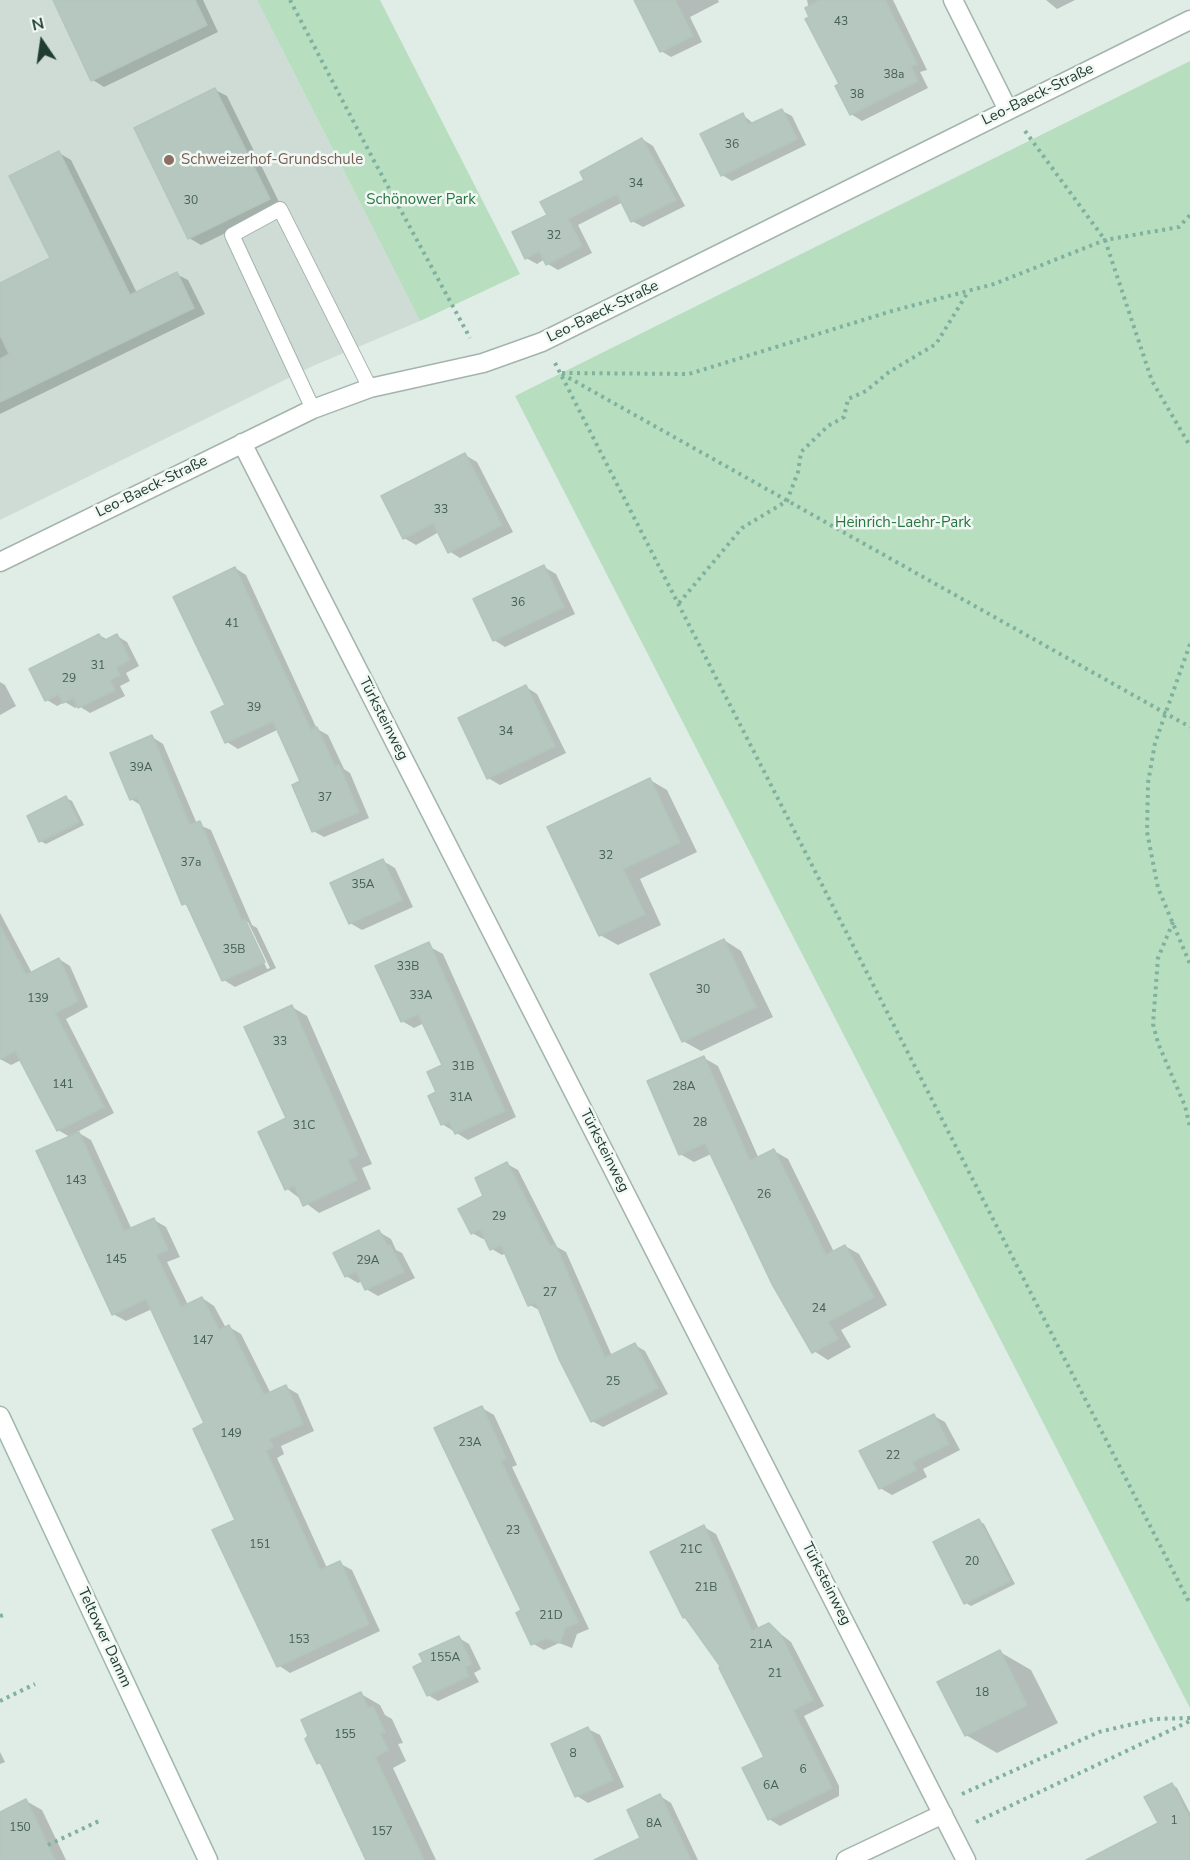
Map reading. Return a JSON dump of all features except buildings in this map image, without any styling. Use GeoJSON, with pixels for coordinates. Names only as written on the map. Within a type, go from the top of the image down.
{"type":"FeatureCollection","features":[{"type":"Feature","properties":{"kind":"street"},"geometry":{"type":"LineString","coordinates":[[953,0],[1008,110]]}},
{"type":"Feature","properties":{"kind":"street","name":"Leo-Baeck-Straße"},"geometry":{"type":"LineString","coordinates":[[0,562],[313,408],[370,388],[483,363],[542,342],[1190,20]]}},
{"type":"Feature","properties":{"kind":"street","name":"Türksteinweg"},"geometry":{"type":"LineString","coordinates":[[242,443],[966,1860]]}},
{"type":"Feature","properties":{"kind":"street","name":"Teltower Damm"},"geometry":{"type":"LineString","coordinates":[[0,1416],[208,1860]]}},
{"type":"Feature","properties":{"kind":"street"},"geometry":{"type":"LineString","coordinates":[[846,1860],[943,1814]]}},
{"type":"Feature","properties":{"kind":"lane"},"geometry":{"type":"LineString","coordinates":[[313,408],[232,235],[280,209],[370,388]]}},
{"type":"Feature","properties":{"kind":"path"},"geometry":{"type":"LineString","coordinates":[[290,0],[483,363]]}},
{"type":"Feature","properties":{"kind":"path"},"geometry":{"type":"LineString","coordinates":[[1025,131],[1105,240],[1152,381],[1190,446]]}},
{"type":"Feature","properties":{"kind":"path"},"geometry":{"type":"LineString","coordinates":[[561,373],[689,374],[892,311],[994,284],[1105,240],[1179,227],[1190,215]]}},
{"type":"Feature","properties":{"kind":"path"},"geometry":{"type":"LineString","coordinates":[[679,603],[742,528],[787,501],[798,472],[801,452],[828,426],[844,417],[848,399],[866,390],[889,372],[936,344],[969,291]]}},
{"type":"Feature","properties":{"kind":"path"},"geometry":{"type":"LineString","coordinates":[[542,342],[561,373],[1190,1604]]}},
{"type":"Feature","properties":{"kind":"path"},"geometry":{"type":"LineString","coordinates":[[561,373],[1190,727]]}},
{"type":"Feature","properties":{"kind":"path"},"geometry":{"type":"LineString","coordinates":[[1190,644],[1155,743],[1148,783],[1147,832],[1158,888],[1190,964]]}},
{"type":"Feature","properties":{"kind":"path"},"geometry":{"type":"LineString","coordinates":[[1173,921],[1158,957],[1153,1024],[1158,1043],[1185,1106],[1190,1127]]}},
{"type":"Feature","properties":{"kind":"path"},"geometry":{"type":"LineString","coordinates":[[0,1701],[35,1684]]}},
{"type":"Feature","properties":{"kind":"path"},"geometry":{"type":"LineString","coordinates":[[961,1795],[1099,1732],[1154,1719],[1190,1720]]}},
{"type":"Feature","properties":{"kind":"path"},"geometry":{"type":"LineString","coordinates":[[975,1823],[1190,1720]]}},
{"type":"Feature","properties":{"kind":"path"},"geometry":{"type":"LineString","coordinates":[[48,1845],[99,1821]]}},
{"type":"Feature","properties":{"kind":"shaded area","name":"Schweizerhof-Grundschule"},"geometry":{"type":"Polygon","coordinates":[[[0,0],[257,0],[420,321],[315,365],[0,520],[0,0]]]}},
{"type":"Feature","properties":{"kind":"green space","name":"Schönower Park"},"geometry":{"type":"Polygon","coordinates":[[[257,0],[380,0],[520,274],[420,321],[257,0]]]}},
{"type":"Feature","properties":{"kind":"green space","name":"Heinrich-Laehr-Park"},"geometry":{"type":"Polygon","coordinates":[[[1190,61],[1190,1708],[515,396],[1190,61]]]}},
{"type":"Feature","properties":{"kind":"place","name":"Schweizerhof-Grundschule"},"geometry":{"type":"Point","coordinates":[169,160]}}]}
